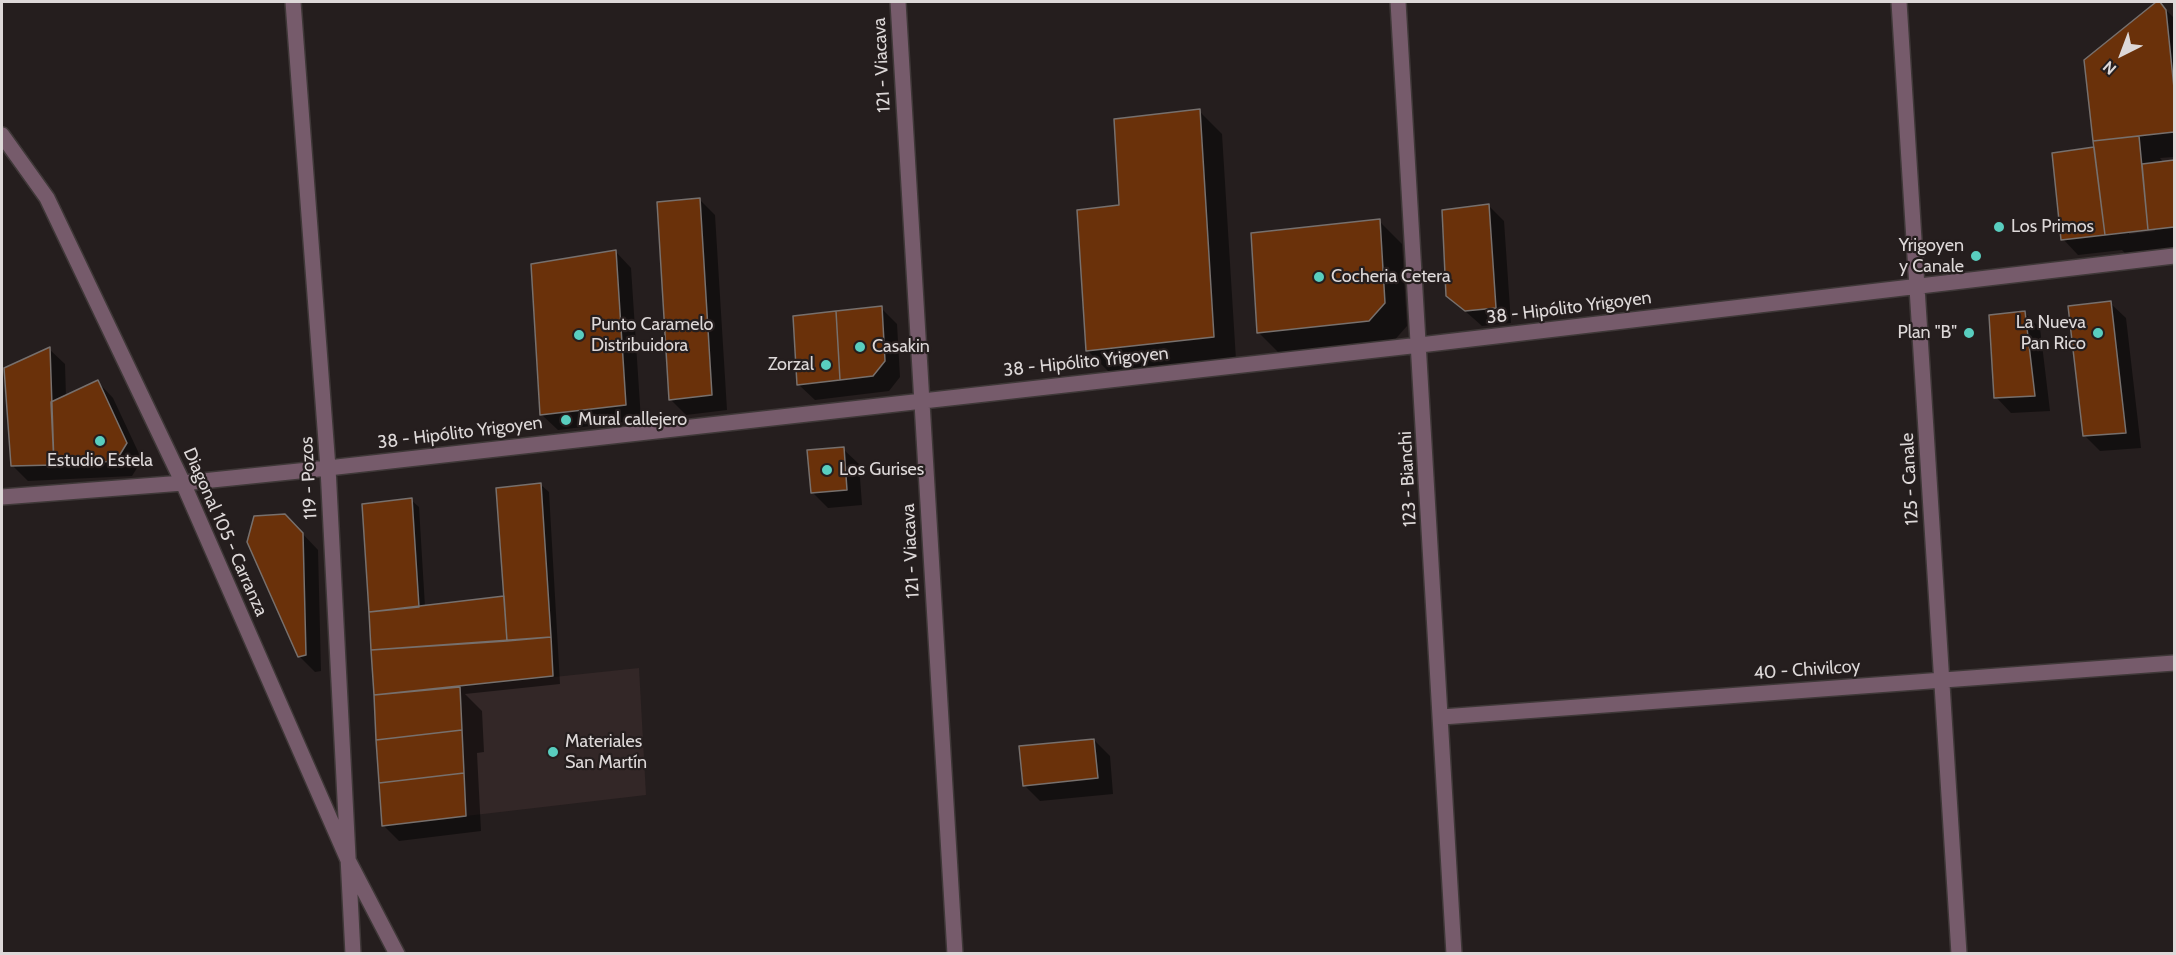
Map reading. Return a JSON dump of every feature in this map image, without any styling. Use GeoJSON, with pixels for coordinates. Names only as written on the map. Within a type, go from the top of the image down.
{"type":"FeatureCollection","features":[{"type":"Feature","properties":{"kind":"street","name":"119 - Pozos"},"geometry":{"type":"LineString","coordinates":[[294,2],[328,468],[353,954]]}},
{"type":"Feature","properties":{"kind":"street","name":"121 - Viacava"},"geometry":{"type":"LineString","coordinates":[[898,2],[955,954]]}},
{"type":"Feature","properties":{"kind":"street","name":"123 - Bianchi"},"geometry":{"type":"LineString","coordinates":[[1398,2],[1442,717],[1454,954]]}},
{"type":"Feature","properties":{"kind":"street","name":"125 - Canale"},"geometry":{"type":"LineString","coordinates":[[1899,2],[1959,954]]}},
{"type":"Feature","properties":{"kind":"street","name":"Diagonal 105 - Carranza"},"geometry":{"type":"LineString","coordinates":[[2,135],[47,198],[183,483],[348,860],[397,954]]}},
{"type":"Feature","properties":{"kind":"street","name":"38 - Hipólito Yrigoyen"},"geometry":{"type":"LineString","coordinates":[[2,497],[183,483],[328,468],[1420,345],[2175,256]]}},
{"type":"Feature","properties":{"kind":"street","name":"40 - Chivilcoy"},"geometry":{"type":"LineString","coordinates":[[1442,717],[2175,663]]}},
{"type":"Feature","properties":{"kind":"shaded area","name":"Materiales San Martín"},"geometry":{"type":"Polygon","coordinates":[[[639,668],[646,795],[466,816],[460,687],[639,668]]]}},
{"type":"Feature","properties":{"kind":"building"},"geometry":{"type":"Polygon","coordinates":[[[2156,2],[2160,2],[2166,10],[2174,88],[2174,132],[2093,141],[2084,60],[2156,2]]]}},
{"type":"Feature","properties":{"kind":"building"},"geometry":{"type":"Polygon","coordinates":[[[1200,109],[1214,337],[1086,351],[1077,210],[1119,205],[1114,119],[1200,109]]]}},
{"type":"Feature","properties":{"kind":"building"},"geometry":{"type":"Polygon","coordinates":[[[2139,136],[2148,230],[2105,235],[2093,141],[2139,136]]]}},
{"type":"Feature","properties":{"kind":"building"},"geometry":{"type":"Polygon","coordinates":[[[2094,147],[2105,235],[2061,240],[2052,153],[2094,147]]]}},
{"type":"Feature","properties":{"kind":"building"},"geometry":{"type":"Polygon","coordinates":[[[2174,160],[2174,227],[2148,230],[2142,164],[2174,160]]]}},
{"type":"Feature","properties":{"kind":"building"},"geometry":{"type":"Polygon","coordinates":[[[700,198],[712,395],[669,400],[657,202],[700,198]]]}},
{"type":"Feature","properties":{"kind":"building"},"geometry":{"type":"Polygon","coordinates":[[[1489,204],[1496,308],[1465,311],[1446,296],[1442,210],[1489,204]]]}},
{"type":"Feature","properties":{"kind":"building"},"geometry":{"type":"Polygon","coordinates":[[[1380,219],[1385,303],[1369,321],[1257,333],[1251,233],[1380,219]]]}},
{"type":"Feature","properties":{"kind":"building","name":"Punto Caramelo Distribuidora"},"geometry":{"type":"Polygon","coordinates":[[[616,250],[626,405],[540,415],[531,264],[616,250]]]}},
{"type":"Feature","properties":{"kind":"building"},"geometry":{"type":"Polygon","coordinates":[[[2111,301],[2126,433],[2083,436],[2068,306],[2111,301]]]}},
{"type":"Feature","properties":{"kind":"building"},"geometry":{"type":"Polygon","coordinates":[[[882,306],[885,361],[873,376],[840,380],[836,311],[882,306]]]}},
{"type":"Feature","properties":{"kind":"building"},"geometry":{"type":"Polygon","coordinates":[[[836,311],[840,380],[797,385],[793,316],[836,311]]]}},
{"type":"Feature","properties":{"kind":"building"},"geometry":{"type":"Polygon","coordinates":[[[2025,311],[2035,396],[1994,398],[1989,315],[2025,311]]]}},
{"type":"Feature","properties":{"kind":"building"},"geometry":{"type":"Polygon","coordinates":[[[50,347],[54,465],[11,466],[4,368],[50,347]]]}},
{"type":"Feature","properties":{"kind":"building"},"geometry":{"type":"Polygon","coordinates":[[[98,380],[127,443],[116,461],[54,465],[51,402],[98,380]]]}},
{"type":"Feature","properties":{"kind":"building","name":"Los Gurises"},"geometry":{"type":"Polygon","coordinates":[[[844,447],[847,490],[811,493],[807,450],[844,447]]]}},
{"type":"Feature","properties":{"kind":"building"},"geometry":{"type":"Polygon","coordinates":[[[541,483],[551,637],[507,641],[496,488],[541,483]]]}},
{"type":"Feature","properties":{"kind":"building"},"geometry":{"type":"Polygon","coordinates":[[[412,498],[419,607],[369,612],[362,504],[412,498]]]}},
{"type":"Feature","properties":{"kind":"building"},"geometry":{"type":"Polygon","coordinates":[[[285,514],[303,533],[306,655],[298,657],[247,542],[254,516],[285,514]]]}},
{"type":"Feature","properties":{"kind":"building"},"geometry":{"type":"Polygon","coordinates":[[[504,596],[507,641],[371,650],[369,612],[504,596]]]}},
{"type":"Feature","properties":{"kind":"building"},"geometry":{"type":"Polygon","coordinates":[[[551,637],[553,676],[374,695],[371,650],[551,637]]]}},
{"type":"Feature","properties":{"kind":"building"},"geometry":{"type":"Polygon","coordinates":[[[460,687],[462,730],[376,740],[374,695],[460,687]]]}},
{"type":"Feature","properties":{"kind":"building"},"geometry":{"type":"Polygon","coordinates":[[[462,730],[464,773],[379,783],[376,740],[462,730]]]}},
{"type":"Feature","properties":{"kind":"building"},"geometry":{"type":"Polygon","coordinates":[[[1094,739],[1098,778],[1023,786],[1019,746],[1094,739]]]}},
{"type":"Feature","properties":{"kind":"building"},"geometry":{"type":"Polygon","coordinates":[[[464,773],[466,816],[382,826],[379,783],[464,773]]]}},
{"type":"Feature","properties":{"kind":"place","name":"Los Primos"},"geometry":{"type":"Point","coordinates":[1999,227]}},
{"type":"Feature","properties":{"kind":"place","name":"Yrigoyen y Canale"},"geometry":{"type":"Point","coordinates":[1976,256]}},
{"type":"Feature","properties":{"kind":"place","name":"Cocheria Cetera"},"geometry":{"type":"Point","coordinates":[1319,277]}},
{"type":"Feature","properties":{"kind":"place","name":"Plan \"B\""},"geometry":{"type":"Point","coordinates":[1969,333]}},
{"type":"Feature","properties":{"kind":"place","name":"La Nueva Pan Rico"},"geometry":{"type":"Point","coordinates":[2098,333]}},
{"type":"Feature","properties":{"kind":"place","name":"Punto Caramelo Distribuidora"},"geometry":{"type":"Point","coordinates":[579,335]}},
{"type":"Feature","properties":{"kind":"place","name":"Casakin"},"geometry":{"type":"Point","coordinates":[860,347]}},
{"type":"Feature","properties":{"kind":"place","name":"Zorzal"},"geometry":{"type":"Point","coordinates":[826,365]}},
{"type":"Feature","properties":{"kind":"place","name":"Mural callejero"},"geometry":{"type":"Point","coordinates":[566,420]}},
{"type":"Feature","properties":{"kind":"place","name":"Estudio Estela"},"geometry":{"type":"Point","coordinates":[100,441]}},
{"type":"Feature","properties":{"kind":"place","name":"Los Gurises"},"geometry":{"type":"Point","coordinates":[827,470]}},
{"type":"Feature","properties":{"kind":"place","name":"Materiales San Martín"},"geometry":{"type":"Point","coordinates":[553,752]}}]}
